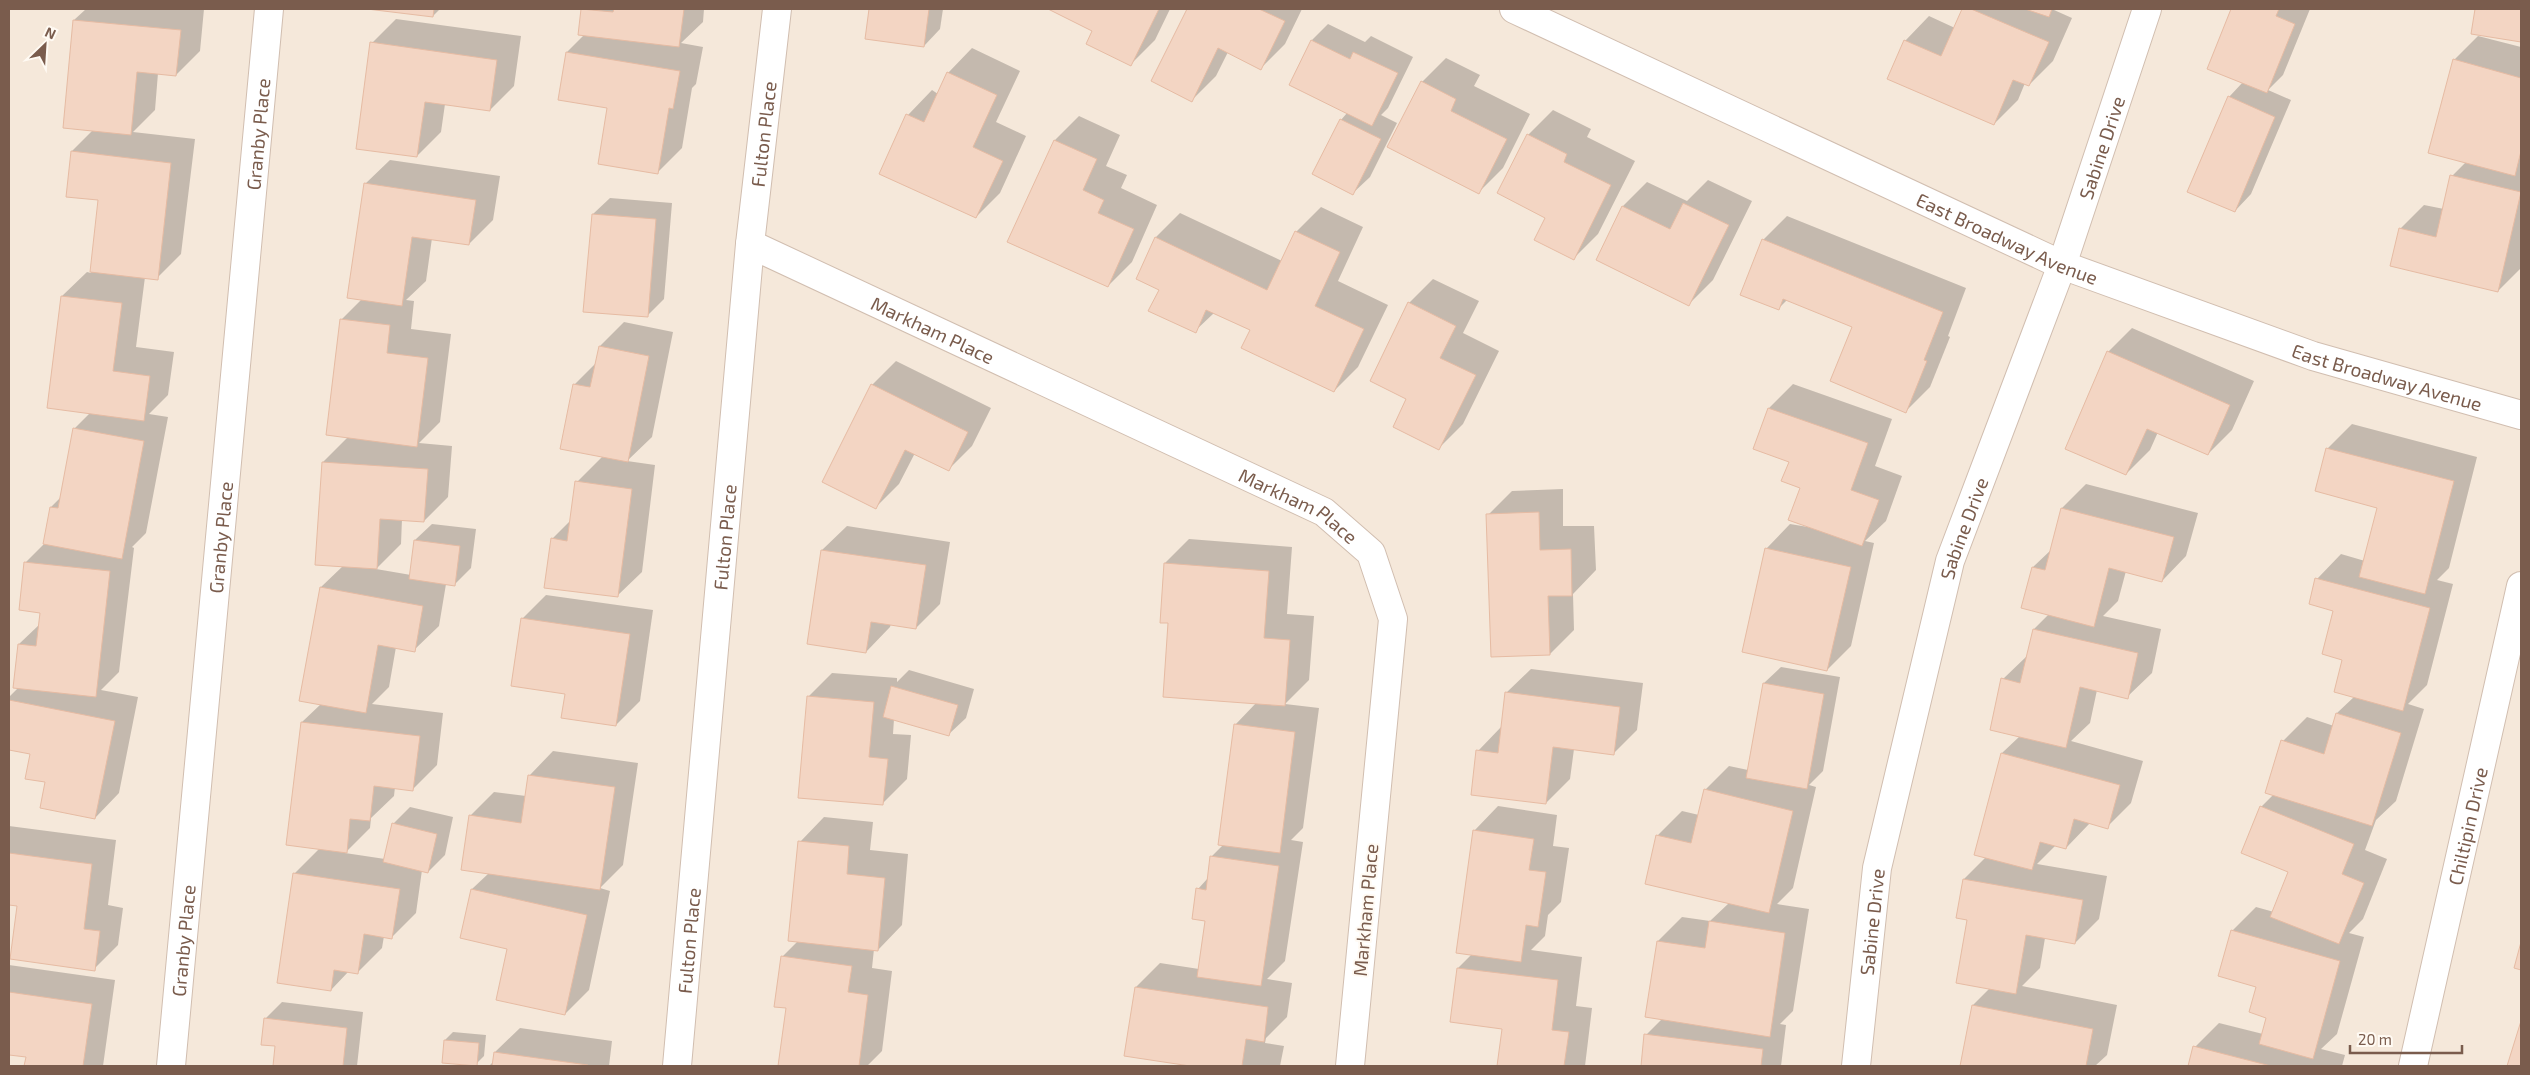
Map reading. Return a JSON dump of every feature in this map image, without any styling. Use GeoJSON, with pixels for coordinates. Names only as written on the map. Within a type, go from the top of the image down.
{"type":"FeatureCollection","features":[{"type":"Feature","properties":{"kind":"street","name":"Granby Place"},"geometry":{"type":"LineString","coordinates":[[171,1066],[269,9]]}},
{"type":"Feature","properties":{"kind":"street","name":"Fulton Place"},"geometry":{"type":"LineString","coordinates":[[677,1066],[750,244],[778,9]]}},
{"type":"Feature","properties":{"kind":"street","name":"East Broadway Avenue"},"geometry":{"type":"LineString","coordinates":[[1514,9],[2062,266],[2313,356],[2521,414]]}},
{"type":"Feature","properties":{"kind":"street","name":"Sabine Drive"},"geometry":{"type":"LineString","coordinates":[[1856,1066],[1877,868],[1950,561],[2062,266],[2147,9]]}},
{"type":"Feature","properties":{"kind":"street","name":"Markham Place"},"geometry":{"type":"LineString","coordinates":[[750,244],[1324,512],[1371,553],[1393,619],[1350,1066]]}},
{"type":"Feature","properties":{"kind":"street","name":"Chiltipin Drive"},"geometry":{"type":"LineString","coordinates":[[2413,1066],[2521,586]]}},
{"type":"Feature","properties":{"kind":"shaded area"},"geometry":{"type":"Polygon","coordinates":[[[9,9],[2521,9],[2521,1066],[9,1066],[9,9]]]}},
{"type":"Feature","properties":{"kind":"building"},"geometry":{"type":"Polygon","coordinates":[[[367,9],[434,9],[433,17],[367,9]]]}},
{"type":"Feature","properties":{"kind":"building"},"geometry":{"type":"Polygon","coordinates":[[[581,9],[613,12],[614,9],[684,9],[679,47],[578,35],[581,9]]]}},
{"type":"Feature","properties":{"kind":"building"},"geometry":{"type":"Polygon","coordinates":[[[869,9],[929,9],[924,47],[865,39],[869,9]]]}},
{"type":"Feature","properties":{"kind":"building"},"geometry":{"type":"Polygon","coordinates":[[[1048,9],[1159,9],[1131,66],[1086,44],[1092,31],[1048,9]]]}},
{"type":"Feature","properties":{"kind":"building"},"geometry":{"type":"Polygon","coordinates":[[[1187,9],[1259,9],[1285,21],[1261,70],[1218,48],[1192,102],[1151,81],[1187,9]]]}},
{"type":"Feature","properties":{"kind":"building"},"geometry":{"type":"Polygon","coordinates":[[[1962,9],[1971,9],[2049,42],[2029,86],[2013,80],[1994,125],[1887,79],[1904,40],[1941,56],[1962,9]]]}},
{"type":"Feature","properties":{"kind":"building"},"geometry":{"type":"Polygon","coordinates":[[[2025,9],[2052,9],[2049,17],[2025,9]]]}},
{"type":"Feature","properties":{"kind":"building"},"geometry":{"type":"Polygon","coordinates":[[[2231,9],[2279,9],[2276,16],[2295,24],[2267,93],[2207,69],[2231,9]]]}},
{"type":"Feature","properties":{"kind":"building"},"geometry":{"type":"Polygon","coordinates":[[[2475,9],[2521,9],[2521,42],[2471,34],[2475,9]]]}},
{"type":"Feature","properties":{"kind":"building"},"geometry":{"type":"Polygon","coordinates":[[[73,20],[181,30],[176,76],[137,72],[131,135],[63,128],[73,20]]]}},
{"type":"Feature","properties":{"kind":"building"},"geometry":{"type":"Polygon","coordinates":[[[1311,40],[1350,59],[1353,52],[1398,73],[1372,126],[1289,85],[1311,40]]]}},
{"type":"Feature","properties":{"kind":"building"},"geometry":{"type":"Polygon","coordinates":[[[370,42],[497,60],[490,111],[425,102],[417,157],[356,149],[370,42]]]}},
{"type":"Feature","properties":{"kind":"building"},"geometry":{"type":"Polygon","coordinates":[[[566,52],[680,71],[673,109],[669,108],[658,174],[598,164],[607,108],[558,100],[566,52]]]}},
{"type":"Feature","properties":{"kind":"building"},"geometry":{"type":"Polygon","coordinates":[[[2453,59],[2521,78],[2521,151],[2515,176],[2428,153],[2453,59]]]}},
{"type":"Feature","properties":{"kind":"building"},"geometry":{"type":"Polygon","coordinates":[[[947,72],[997,95],[973,147],[1003,161],[976,218],[879,174],[906,114],[924,122],[947,72]]]}},
{"type":"Feature","properties":{"kind":"building"},"geometry":{"type":"Polygon","coordinates":[[[1421,81],[1456,99],[1451,111],[1507,139],[1479,194],[1387,147],[1421,81]]]}},
{"type":"Feature","properties":{"kind":"building"},"geometry":{"type":"Polygon","coordinates":[[[2228,96],[2275,117],[2235,212],[2187,192],[2228,96]]]}},
{"type":"Feature","properties":{"kind":"building"},"geometry":{"type":"Polygon","coordinates":[[[1340,119],[1381,139],[1353,195],[1312,174],[1340,119]]]}},
{"type":"Feature","properties":{"kind":"building"},"geometry":{"type":"Polygon","coordinates":[[[1527,134],[1567,154],[1564,162],[1611,185],[1574,260],[1534,240],[1545,218],[1497,193],[1527,134]]]}},
{"type":"Feature","properties":{"kind":"building"},"geometry":{"type":"Polygon","coordinates":[[[1054,140],[1097,159],[1083,190],[1104,200],[1098,213],[1134,229],[1108,287],[1007,242],[1054,140]]]}},
{"type":"Feature","properties":{"kind":"building"},"geometry":{"type":"Polygon","coordinates":[[[71,151],[171,163],[158,280],[90,272],[98,200],[66,197],[71,151]]]}},
{"type":"Feature","properties":{"kind":"building"},"geometry":{"type":"Polygon","coordinates":[[[2450,175],[2521,192],[2498,292],[2390,266],[2399,228],[2436,237],[2450,175]]]}},
{"type":"Feature","properties":{"kind":"building"},"geometry":{"type":"Polygon","coordinates":[[[364,183],[476,200],[469,245],[412,237],[402,306],[347,298],[364,183]]]}},
{"type":"Feature","properties":{"kind":"building"},"geometry":{"type":"Polygon","coordinates":[[[1683,203],[1729,225],[1689,306],[1596,260],[1622,206],[1670,229],[1683,203]]]}},
{"type":"Feature","properties":{"kind":"building"},"geometry":{"type":"Polygon","coordinates":[[[592,214],[656,219],[648,317],[583,312],[592,214]]]}},
{"type":"Feature","properties":{"kind":"building"},"geometry":{"type":"Polygon","coordinates":[[[1295,231],[1340,252],[1315,306],[1364,329],[1334,392],[1241,348],[1250,330],[1206,310],[1196,333],[1148,311],[1159,290],[1136,279],[1155,237],[1267,290],[1295,231]]]}},
{"type":"Feature","properties":{"kind":"building"},"geometry":{"type":"Polygon","coordinates":[[[1762,239],[1943,312],[1924,360],[1927,361],[1906,413],[1830,381],[1852,327],[1783,299],[1779,310],[1740,295],[1762,239]]]}},
{"type":"Feature","properties":{"kind":"building"},"geometry":{"type":"Polygon","coordinates":[[[61,296],[122,303],[113,371],[150,376],[144,421],[47,408],[61,296]]]}},
{"type":"Feature","properties":{"kind":"building"},"geometry":{"type":"Polygon","coordinates":[[[1408,302],[1456,326],[1440,358],[1476,375],[1439,450],[1393,427],[1406,399],[1370,381],[1408,302]]]}},
{"type":"Feature","properties":{"kind":"building"},"geometry":{"type":"Polygon","coordinates":[[[340,319],[390,325],[387,353],[428,358],[417,447],[326,435],[340,319]]]}},
{"type":"Feature","properties":{"kind":"building"},"geometry":{"type":"Polygon","coordinates":[[[599,346],[649,356],[628,462],[560,449],[573,384],[590,387],[599,346]]]}},
{"type":"Feature","properties":{"kind":"building"},"geometry":{"type":"Polygon","coordinates":[[[2107,351],[2230,405],[2208,455],[2147,429],[2126,475],[2065,449],[2107,351]]]}},
{"type":"Feature","properties":{"kind":"building"},"geometry":{"type":"Polygon","coordinates":[[[871,384],[968,432],[949,471],[905,450],[876,509],[822,482],[871,384]]]}},
{"type":"Feature","properties":{"kind":"building"},"geometry":{"type":"Polygon","coordinates":[[[1768,408],[1868,443],[1851,490],[1879,500],[1862,546],[1788,520],[1800,488],[1781,481],[1789,462],[1753,449],[1768,408]]]}},
{"type":"Feature","properties":{"kind":"building"},"geometry":{"type":"Polygon","coordinates":[[[73,428],[144,441],[122,559],[43,544],[50,507],[58,508],[73,428]]]}},
{"type":"Feature","properties":{"kind":"building"},"geometry":{"type":"Polygon","coordinates":[[[2326,448],[2454,481],[2425,594],[2359,577],[2377,508],[2315,491],[2326,448]]]}},
{"type":"Feature","properties":{"kind":"building"},"geometry":{"type":"Polygon","coordinates":[[[322,462],[428,469],[424,522],[380,519],[377,569],[315,565],[322,462]]]}},
{"type":"Feature","properties":{"kind":"building"},"geometry":{"type":"Polygon","coordinates":[[[575,481],[632,489],[618,597],[544,588],[551,538],[567,541],[575,481]]]}},
{"type":"Feature","properties":{"kind":"building"},"geometry":{"type":"Polygon","coordinates":[[[2061,508],[2174,537],[2162,582],[2109,568],[2094,627],[2021,608],[2032,567],[2045,570],[2061,508]]]}},
{"type":"Feature","properties":{"kind":"building"},"geometry":{"type":"Polygon","coordinates":[[[1539,512],[1540,550],[1571,549],[1572,596],[1548,596],[1550,655],[1491,657],[1486,514],[1539,512]]]}},
{"type":"Feature","properties":{"kind":"building"},"geometry":{"type":"Polygon","coordinates":[[[414,540],[460,546],[455,586],[409,579],[414,540]]]}},
{"type":"Feature","properties":{"kind":"building"},"geometry":{"type":"Polygon","coordinates":[[[1765,548],[1851,567],[1827,671],[1742,652],[1765,548]]]}},
{"type":"Feature","properties":{"kind":"building"},"geometry":{"type":"Polygon","coordinates":[[[821,550],[926,565],[916,629],[871,622],[866,653],[807,644],[821,550]]]}},
{"type":"Feature","properties":{"kind":"building"},"geometry":{"type":"Polygon","coordinates":[[[24,562],[110,571],[96,697],[13,688],[18,644],[36,646],[40,613],[19,610],[24,562]]]}},
{"type":"Feature","properties":{"kind":"building"},"geometry":{"type":"Polygon","coordinates":[[[1164,563],[1269,571],[1264,638],[1290,640],[1285,706],[1163,697],[1168,623],[1160,623],[1164,563]]]}},
{"type":"Feature","properties":{"kind":"building"},"geometry":{"type":"Polygon","coordinates":[[[2315,578],[2430,608],[2403,711],[2334,692],[2342,660],[2322,654],[2333,611],[2309,604],[2315,578]]]}},
{"type":"Feature","properties":{"kind":"building"},"geometry":{"type":"Polygon","coordinates":[[[320,587],[423,606],[415,652],[378,645],[366,713],[299,701],[320,587]]]}},
{"type":"Feature","properties":{"kind":"building"},"geometry":{"type":"Polygon","coordinates":[[[521,618],[630,634],[616,726],[561,718],[565,694],[511,686],[521,618]]]}},
{"type":"Feature","properties":{"kind":"building"},"geometry":{"type":"Polygon","coordinates":[[[2033,629],[2138,653],[2128,699],[2080,687],[2066,748],[1990,730],[2001,678],[2020,683],[2033,629]]]}},
{"type":"Feature","properties":{"kind":"building"},"geometry":{"type":"Polygon","coordinates":[[[1763,683],[1824,694],[1807,789],[1746,778],[1763,683]]]}},
{"type":"Feature","properties":{"kind":"building"},"geometry":{"type":"Polygon","coordinates":[[[891,686],[958,705],[949,736],[883,717],[891,686]]]}},
{"type":"Feature","properties":{"kind":"building"},"geometry":{"type":"Polygon","coordinates":[[[1505,692],[1620,707],[1614,755],[1553,747],[1546,804],[1471,795],[1476,750],[1498,753],[1505,692]]]}},
{"type":"Feature","properties":{"kind":"building"},"geometry":{"type":"Polygon","coordinates":[[[807,696],[874,702],[869,757],[888,759],[883,805],[798,798],[807,696]]]}},
{"type":"Feature","properties":{"kind":"building"},"geometry":{"type":"Polygon","coordinates":[[[9,700],[115,721],[95,819],[40,808],[45,782],[25,779],[30,754],[9,750],[9,700]]]}},
{"type":"Feature","properties":{"kind":"building"},"geometry":{"type":"Polygon","coordinates":[[[2336,713],[2401,733],[2372,826],[2265,793],[2281,740],[2324,754],[2336,713]]]}},
{"type":"Feature","properties":{"kind":"building"},"geometry":{"type":"Polygon","coordinates":[[[301,722],[420,736],[413,791],[374,786],[370,821],[350,819],[347,853],[286,845],[301,722]]]}},
{"type":"Feature","properties":{"kind":"building"},"geometry":{"type":"Polygon","coordinates":[[[1234,724],[1295,732],[1280,853],[1218,845],[1234,724]]]}},
{"type":"Feature","properties":{"kind":"building"},"geometry":{"type":"Polygon","coordinates":[[[2001,753],[2120,785],[2108,829],[2074,819],[2066,849],[2040,842],[2032,870],[1974,855],[2001,753]]]}},
{"type":"Feature","properties":{"kind":"building"},"geometry":{"type":"Polygon","coordinates":[[[528,775],[615,787],[600,890],[461,870],[469,815],[521,823],[528,775]]]}},
{"type":"Feature","properties":{"kind":"building"},"geometry":{"type":"Polygon","coordinates":[[[1704,789],[1793,811],[1769,913],[1645,884],[1656,835],[1691,843],[1704,789]]]}},
{"type":"Feature","properties":{"kind":"building"},"geometry":{"type":"Polygon","coordinates":[[[2260,806],[2354,844],[2342,874],[2364,883],[2339,944],[2270,917],[2288,872],[2241,853],[2260,806]]]}},
{"type":"Feature","properties":{"kind":"building"},"geometry":{"type":"Polygon","coordinates":[[[392,823],[437,834],[428,873],[383,862],[392,823]]]}},
{"type":"Feature","properties":{"kind":"building"},"geometry":{"type":"Polygon","coordinates":[[[1473,830],[1534,839],[1529,870],[1546,872],[1538,927],[1526,925],[1521,962],[1456,953],[1473,830]]]}},
{"type":"Feature","properties":{"kind":"building"},"geometry":{"type":"Polygon","coordinates":[[[798,841],[849,846],[847,874],[885,878],[878,951],[788,941],[798,841]]]}},
{"type":"Feature","properties":{"kind":"building"},"geometry":{"type":"Polygon","coordinates":[[[9,853],[92,864],[84,929],[100,931],[95,971],[10,959],[17,906],[9,905],[9,853]]]}},
{"type":"Feature","properties":{"kind":"building"},"geometry":{"type":"Polygon","coordinates":[[[1210,856],[1279,866],[1261,986],[1197,977],[1205,921],[1192,919],[1196,888],[1206,890],[1210,856]]]}},
{"type":"Feature","properties":{"kind":"building"},"geometry":{"type":"Polygon","coordinates":[[[293,873],[400,889],[392,939],[364,934],[358,974],[334,970],[331,991],[277,983],[293,873]]]}},
{"type":"Feature","properties":{"kind":"building"},"geometry":{"type":"Polygon","coordinates":[[[1963,879],[2083,900],[2075,944],[2026,935],[2016,994],[1956,983],[1967,920],[1956,918],[1963,879]]]}},
{"type":"Feature","properties":{"kind":"building"},"geometry":{"type":"Polygon","coordinates":[[[471,889],[587,915],[565,1015],[496,1000],[507,949],[460,938],[471,889]]]}},
{"type":"Feature","properties":{"kind":"building"},"geometry":{"type":"Polygon","coordinates":[[[1709,921],[1785,933],[1770,1037],[1645,1017],[1657,941],[1705,948],[1709,921]]]}},
{"type":"Feature","properties":{"kind":"building"},"geometry":{"type":"Polygon","coordinates":[[[2231,930],[2340,961],[2313,1059],[2259,1044],[2266,1018],[2249,1012],[2256,987],[2218,976],[2231,930]]]}},
{"type":"Feature","properties":{"kind":"building"},"geometry":{"type":"Polygon","coordinates":[[[2521,942],[2521,970],[2514,968],[2521,942]]]}},
{"type":"Feature","properties":{"kind":"building"},"geometry":{"type":"Polygon","coordinates":[[[781,956],[852,966],[848,992],[868,995],[859,1066],[778,1066],[786,1008],[774,1007],[781,956]]]}},
{"type":"Feature","properties":{"kind":"building"},"geometry":{"type":"Polygon","coordinates":[[[1457,968],[1558,980],[1552,1030],[1569,1032],[1564,1066],[1497,1066],[1502,1029],[1450,1022],[1457,968]]]}},
{"type":"Feature","properties":{"kind":"building"},"geometry":{"type":"Polygon","coordinates":[[[1135,987],[1268,1007],[1264,1042],[1246,1039],[1242,1066],[1190,1066],[1124,1056],[1135,987]]]}},
{"type":"Feature","properties":{"kind":"building"},"geometry":{"type":"Polygon","coordinates":[[[9,992],[92,1004],[83,1066],[24,1066],[26,1057],[9,1055],[9,992]]]}},
{"type":"Feature","properties":{"kind":"building"},"geometry":{"type":"Polygon","coordinates":[[[1972,1005],[2093,1029],[2086,1066],[1960,1066],[1972,1005]]]}},
{"type":"Feature","properties":{"kind":"building"},"geometry":{"type":"Polygon","coordinates":[[[264,1018],[347,1028],[343,1066],[273,1066],[275,1046],[261,1045],[264,1018]]]}},
{"type":"Feature","properties":{"kind":"building"},"geometry":{"type":"Polygon","coordinates":[[[2521,1021],[2521,1066],[2507,1066],[2521,1021]]]}},
{"type":"Feature","properties":{"kind":"building"},"geometry":{"type":"Polygon","coordinates":[[[1644,1034],[1763,1049],[1761,1066],[1641,1066],[1644,1034]]]}},
{"type":"Feature","properties":{"kind":"building"},"geometry":{"type":"Polygon","coordinates":[[[444,1040],[479,1043],[477,1066],[442,1063],[444,1040]]]}},
{"type":"Feature","properties":{"kind":"building"},"geometry":{"type":"Polygon","coordinates":[[[2193,1046],[2271,1066],[2188,1066],[2193,1046]]]}},
{"type":"Feature","properties":{"kind":"building"},"geometry":{"type":"Polygon","coordinates":[[[494,1052],[588,1065],[588,1066],[492,1066],[494,1052]]]}}]}
